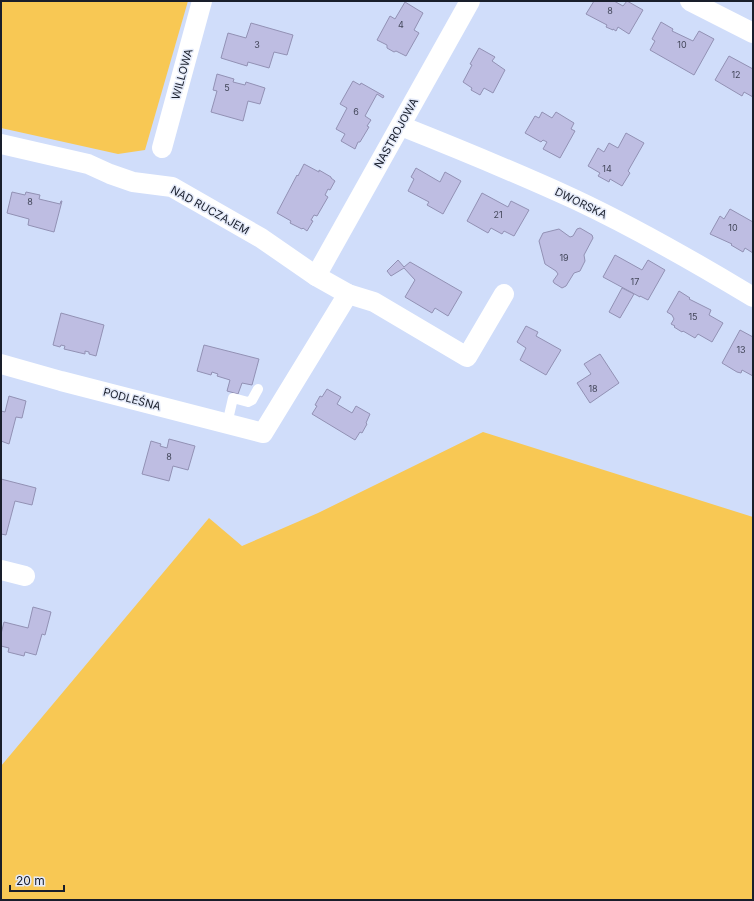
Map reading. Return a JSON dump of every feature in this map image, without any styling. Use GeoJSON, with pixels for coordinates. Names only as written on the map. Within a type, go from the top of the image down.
{"type":"FeatureCollection","features":[{"type":"Feature","properties":{"kind":"street","name":"WILLOWA"},"geometry":{"type":"LineString","coordinates":[[162,148],[202,1]]}},
{"type":"Feature","properties":{"kind":"street","name":"NASTROJOWA"},"geometry":{"type":"LineString","coordinates":[[319,271],[470,1]]}},
{"type":"Feature","properties":{"kind":"street"},"geometry":{"type":"LineString","coordinates":[[690,1],[753,33]]}},
{"type":"Feature","properties":{"kind":"street","name":"DWORSKA"},"geometry":{"type":"LineString","coordinates":[[401,126],[489,162],[575,200],[659,242],[753,297]]}},
{"type":"Feature","properties":{"kind":"street","name":"NAD RUCZAJEM"},"geometry":{"type":"LineString","coordinates":[[1,144],[88,164],[133,182],[172,187],[319,271],[348,294],[374,302],[467,357],[504,294]]}},
{"type":"Feature","properties":{"kind":"street","name":"PODLEŚNA"},"geometry":{"type":"LineString","coordinates":[[1,364],[263,433],[348,294]]}},
{"type":"Feature","properties":{"kind":"street"},"geometry":{"type":"LineString","coordinates":[[1,570],[25,576]]}},
{"type":"Feature","properties":{"kind":"lane"},"geometry":{"type":"LineString","coordinates":[[227,424],[233,396],[248,402],[252,400],[258,389]]}},
{"type":"Feature","properties":{"kind":"shaded area"},"geometry":{"type":"Polygon","coordinates":[[[1,1],[188,1],[145,150],[118,154],[1,128],[1,1]]]}},
{"type":"Feature","properties":{"kind":"shaded area"},"geometry":{"type":"Polygon","coordinates":[[[483,432],[753,517],[753,900],[1,900],[1,766],[209,518],[242,546],[318,513],[483,432]]]}},
{"type":"Feature","properties":{"kind":"building"},"geometry":{"type":"Polygon","coordinates":[[[594,1],[614,1],[623,6],[627,1],[643,10],[629,34],[618,27],[616,31],[606,27],[607,25],[586,14],[594,1]]]}},
{"type":"Feature","properties":{"kind":"building"},"geometry":{"type":"Polygon","coordinates":[[[405,2],[423,13],[414,30],[419,33],[406,56],[396,51],[394,52],[387,48],[387,45],[377,40],[390,16],[395,19],[405,2]]]}},
{"type":"Feature","properties":{"kind":"building"},"geometry":{"type":"Polygon","coordinates":[[[661,22],[673,29],[672,31],[693,41],[699,31],[714,39],[694,75],[650,50],[655,41],[652,39],[661,22]]]}},
{"type":"Feature","properties":{"kind":"building"},"geometry":{"type":"Polygon","coordinates":[[[251,23],[293,35],[287,55],[274,52],[269,68],[248,62],[247,66],[221,58],[228,33],[246,38],[251,23]]]}},
{"type":"Feature","properties":{"kind":"building"},"geometry":{"type":"Polygon","coordinates":[[[479,48],[495,57],[492,61],[505,70],[493,93],[484,88],[480,95],[471,90],[472,88],[463,82],[472,65],[470,64],[479,48]]]}},
{"type":"Feature","properties":{"kind":"building"},"geometry":{"type":"Polygon","coordinates":[[[729,56],[753,69],[753,97],[744,92],[742,96],[715,80],[729,56]]]}},
{"type":"Feature","properties":{"kind":"building"},"geometry":{"type":"Polygon","coordinates":[[[217,74],[234,79],[233,82],[245,85],[246,82],[265,88],[260,104],[248,101],[243,121],[211,112],[217,91],[213,90],[217,74]]]}},
{"type":"Feature","properties":{"kind":"building"},"geometry":{"type":"Polygon","coordinates":[[[353,81],[360,85],[361,83],[384,96],[383,98],[377,94],[365,116],[371,120],[367,126],[369,127],[360,142],[358,142],[355,149],[341,141],[345,134],[336,129],[347,108],[340,104],[353,81]]]}},
{"type":"Feature","properties":{"kind":"building"},"geometry":{"type":"Polygon","coordinates":[[[542,112],[552,118],[556,112],[574,123],[571,129],[575,131],[560,158],[543,149],[547,142],[543,140],[541,142],[525,133],[535,116],[539,118],[542,112]]]}},
{"type":"Feature","properties":{"kind":"building"},"geometry":{"type":"Polygon","coordinates":[[[626,133],[644,143],[628,171],[630,173],[622,186],[610,179],[609,182],[598,176],[600,173],[588,166],[598,148],[604,152],[609,143],[618,148],[626,133]]]}},
{"type":"Feature","properties":{"kind":"building"},"geometry":{"type":"Polygon","coordinates":[[[304,164],[319,172],[319,170],[335,181],[330,190],[328,189],[325,195],[328,197],[317,216],[314,215],[311,220],[313,221],[307,231],[290,223],[291,221],[277,213],[304,164]]]}},
{"type":"Feature","properties":{"kind":"building"},"geometry":{"type":"Polygon","coordinates":[[[416,168],[440,182],[445,172],[461,181],[443,214],[427,205],[429,202],[408,191],[414,179],[411,177],[416,168]]]}},
{"type":"Feature","properties":{"kind":"building"},"geometry":{"type":"Polygon","coordinates":[[[12,192],[25,195],[26,192],[40,195],[39,199],[60,204],[62,201],[54,232],[28,225],[29,219],[7,213],[12,192]]]}},
{"type":"Feature","properties":{"kind":"building"},"geometry":{"type":"Polygon","coordinates":[[[482,193],[508,207],[511,201],[529,210],[514,236],[504,231],[502,234],[491,228],[488,233],[467,221],[482,193]]]}},
{"type":"Feature","properties":{"kind":"building"},"geometry":{"type":"Polygon","coordinates":[[[730,209],[753,222],[753,253],[745,248],[743,252],[731,245],[732,244],[710,234],[720,216],[724,219],[730,209]]]}},
{"type":"Feature","properties":{"kind":"building"},"geometry":{"type":"Polygon","coordinates":[[[580,228],[592,235],[593,238],[584,255],[585,261],[580,271],[574,273],[566,286],[562,288],[553,281],[558,274],[545,264],[539,241],[543,233],[559,229],[570,237],[573,236],[577,229],[580,228]]]}},
{"type":"Feature","properties":{"kind":"building"},"geometry":{"type":"Polygon","coordinates":[[[615,255],[642,270],[648,260],[665,270],[648,300],[603,277],[615,255]]]}},
{"type":"Feature","properties":{"kind":"building"},"geometry":{"type":"Polygon","coordinates":[[[398,260],[404,267],[410,262],[462,292],[448,316],[435,308],[432,313],[405,297],[415,280],[404,268],[391,276],[387,271],[398,260]]]}},
{"type":"Feature","properties":{"kind":"building"},"geometry":{"type":"Polygon","coordinates":[[[622,288],[634,294],[620,318],[609,312],[622,288]]]}},
{"type":"Feature","properties":{"kind":"building"},"geometry":{"type":"Polygon","coordinates":[[[679,291],[690,298],[689,299],[711,310],[709,315],[723,323],[712,342],[698,334],[695,338],[683,331],[682,332],[671,324],[674,319],[672,315],[667,312],[679,291]]]}},
{"type":"Feature","properties":{"kind":"building"},"geometry":{"type":"Polygon","coordinates":[[[61,313],[104,325],[96,356],[89,354],[89,352],[85,351],[85,354],[64,349],[65,346],[61,345],[60,347],[53,345],[61,313]]]}},
{"type":"Feature","properties":{"kind":"building"},"geometry":{"type":"Polygon","coordinates":[[[526,326],[538,332],[536,336],[561,350],[546,375],[520,360],[526,348],[517,342],[526,326]]]}},
{"type":"Feature","properties":{"kind":"building"},"geometry":{"type":"Polygon","coordinates":[[[740,330],[753,337],[753,376],[742,370],[741,373],[737,372],[722,363],[740,330]]]}},
{"type":"Feature","properties":{"kind":"building"},"geometry":{"type":"Polygon","coordinates":[[[204,345],[259,359],[252,385],[242,383],[238,394],[227,391],[230,380],[217,376],[218,374],[212,372],[211,375],[197,371],[204,345]]]}},
{"type":"Feature","properties":{"kind":"building"},"geometry":{"type":"Polygon","coordinates":[[[600,354],[619,383],[590,403],[577,383],[591,374],[584,364],[600,354]]]}},
{"type":"Feature","properties":{"kind":"building"},"geometry":{"type":"Polygon","coordinates":[[[327,389],[341,397],[337,404],[352,413],[356,406],[370,414],[362,433],[360,432],[355,440],[312,414],[317,406],[315,405],[320,396],[322,397],[327,389]]]}},
{"type":"Feature","properties":{"kind":"building"},"geometry":{"type":"Polygon","coordinates":[[[9,396],[26,401],[22,418],[16,417],[9,444],[1,441],[1,411],[5,412],[9,396]]]}},
{"type":"Feature","properties":{"kind":"building"},"geometry":{"type":"Polygon","coordinates":[[[169,439],[195,446],[188,470],[173,466],[169,481],[142,474],[151,441],[161,444],[160,446],[167,448],[169,439]]]}},
{"type":"Feature","properties":{"kind":"building"},"geometry":{"type":"Polygon","coordinates":[[[1,479],[36,488],[32,505],[15,501],[6,535],[1,534],[1,479]]]}},
{"type":"Feature","properties":{"kind":"building"},"geometry":{"type":"Polygon","coordinates":[[[33,607],[51,612],[45,635],[42,634],[36,655],[25,652],[24,656],[8,652],[9,648],[1,646],[1,634],[4,622],[28,628],[33,607]]]}}]}
